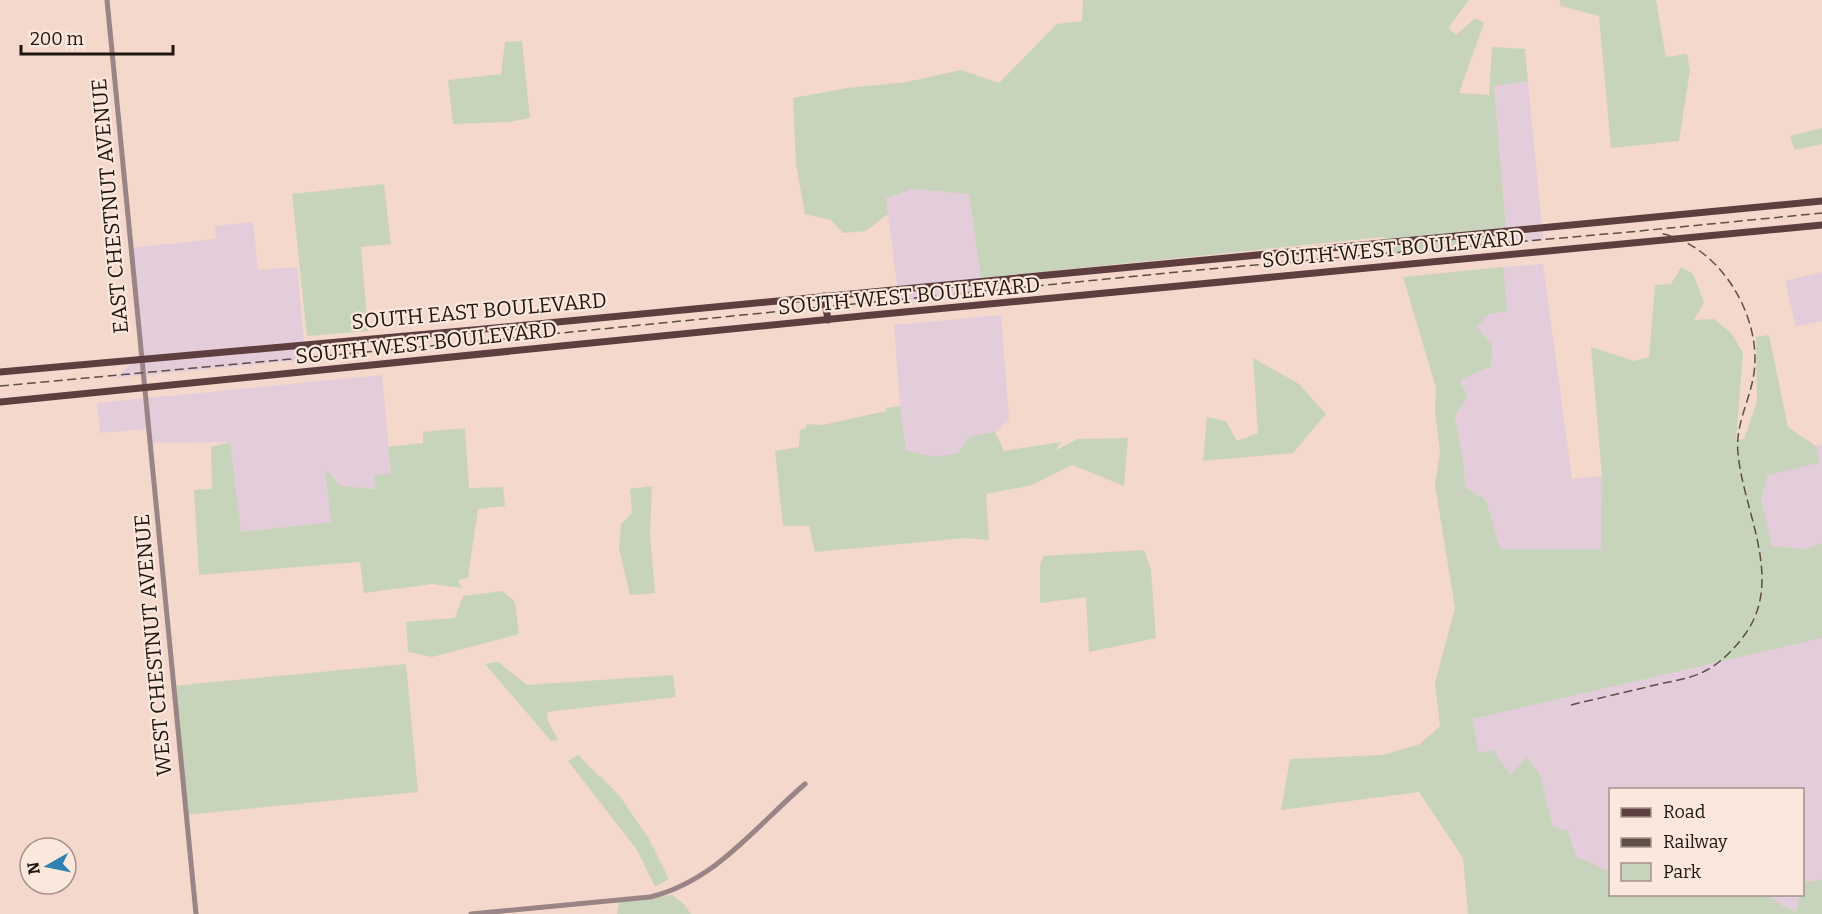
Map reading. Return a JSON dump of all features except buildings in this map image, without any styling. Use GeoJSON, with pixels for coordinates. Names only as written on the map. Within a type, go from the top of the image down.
{"type":"FeatureCollection","features":[{"type":"Feature","properties":{"kind":"main road","name":"SOUTH EAST BOULEVARD"},"geometry":{"type":"LineString","coordinates":[[0,372],[484,329],[1822,201]]}},
{"type":"Feature","properties":{"kind":"main road","name":"SOUTH WEST BOULEVARD"},"geometry":{"type":"LineString","coordinates":[[0,402],[1822,225]]}},
{"type":"Feature","properties":{"kind":"main road"},"geometry":{"type":"LineString","coordinates":[[824,296],[828,320]]}},
{"type":"Feature","properties":{"kind":"street","name":"EAST CHESTNUT AVENUE"},"geometry":{"type":"LineString","coordinates":[[107,0],[143,373]]}},
{"type":"Feature","properties":{"kind":"street","name":"WEST CHESTNUT AVENUE"},"geometry":{"type":"LineString","coordinates":[[143,373],[196,914]]}},
{"type":"Feature","properties":{"kind":"street"},"geometry":{"type":"LineString","coordinates":[[471,914],[650,897],[670,891],[715,868],[805,784]]}},
{"type":"Feature","properties":{"kind":"shaded area"},"geometry":{"type":"Polygon","coordinates":[[[1528,81],[1543,240],[1505,244],[1506,228],[1494,86],[1528,81]]]}},
{"type":"Feature","properties":{"kind":"shaded area"},"geometry":{"type":"Polygon","coordinates":[[[912,189],[969,194],[981,278],[990,293],[895,302],[897,286],[886,198],[912,189]]]}},
{"type":"Feature","properties":{"kind":"shaded area"},"geometry":{"type":"Polygon","coordinates":[[[253,222],[258,270],[297,267],[304,342],[313,359],[116,378],[141,354],[131,248],[216,239],[215,226],[253,222]]]}},
{"type":"Feature","properties":{"kind":"shaded area"},"geometry":{"type":"Polygon","coordinates":[[[1543,264],[1572,479],[1602,476],[1602,550],[1500,550],[1486,500],[1465,487],[1464,466],[1455,417],[1467,396],[1460,380],[1492,345],[1477,327],[1503,267],[1543,264]]]}},
{"type":"Feature","properties":{"kind":"shaded area"},"geometry":{"type":"Polygon","coordinates":[[[1822,272],[1822,321],[1796,327],[1785,281],[1822,272]]]}},
{"type":"Feature","properties":{"kind":"shaded area"},"geometry":{"type":"Polygon","coordinates":[[[1001,315],[1009,419],[995,432],[970,436],[957,454],[908,462],[900,406],[894,325],[1001,315]]]}},
{"type":"Feature","properties":{"kind":"shaded area"},"geometry":{"type":"Polygon","coordinates":[[[382,375],[391,473],[375,476],[376,489],[340,486],[326,470],[331,522],[240,532],[230,442],[149,443],[147,429],[100,433],[97,403],[382,375]]]}},
{"type":"Feature","properties":{"kind":"shaded area"},"geometry":{"type":"Polygon","coordinates":[[[1822,444],[1822,543],[1806,549],[1772,546],[1761,500],[1768,475],[1818,463],[1816,446],[1822,444]]]}},
{"type":"Feature","properties":{"kind":"shaded area"},"geometry":{"type":"Polygon","coordinates":[[[1822,638],[1822,879],[1804,883],[1804,788],[1609,788],[1609,872],[1576,856],[1568,831],[1553,827],[1540,774],[1526,757],[1510,775],[1479,753],[1471,719],[1822,638]]]}},
{"type":"Feature","properties":{"kind":"shaded area"},"geometry":{"type":"Polygon","coordinates":[[[1769,896],[1800,896],[1797,912],[1769,896]]]}},
{"type":"Feature","properties":{"kind":"green space"},"geometry":{"type":"Polygon","coordinates":[[[1083,0],[1469,0],[1448,28],[1456,35],[1475,18],[1484,23],[1459,93],[1489,95],[1492,47],[1525,49],[1528,81],[1494,86],[1506,228],[1505,244],[1394,254],[1384,237],[981,278],[969,194],[912,189],[886,198],[888,214],[866,231],[843,233],[831,220],[805,214],[796,164],[793,98],[848,88],[907,82],[961,70],[999,83],[1057,24],[1082,21],[1083,0]]]}},
{"type":"Feature","properties":{"kind":"green space"},"geometry":{"type":"Polygon","coordinates":[[[1559,0],[1656,0],[1666,57],[1687,54],[1690,70],[1679,141],[1611,148],[1599,16],[1561,6],[1559,0]]]}},
{"type":"Feature","properties":{"kind":"green space"},"geometry":{"type":"Polygon","coordinates":[[[522,41],[530,118],[509,122],[453,124],[448,80],[501,74],[505,42],[522,41]]]}},
{"type":"Feature","properties":{"kind":"green space"},"geometry":{"type":"Polygon","coordinates":[[[1822,128],[1822,144],[1795,150],[1790,136],[1822,128]]]}},
{"type":"Feature","properties":{"kind":"green space"},"geometry":{"type":"Polygon","coordinates":[[[384,184],[391,244],[361,247],[368,331],[307,336],[292,194],[384,184]]]}},
{"type":"Feature","properties":{"kind":"green space"},"geometry":{"type":"Polygon","coordinates":[[[1503,267],[1507,311],[1488,314],[1477,327],[1492,345],[1491,366],[1460,380],[1467,396],[1455,417],[1464,466],[1465,487],[1486,500],[1500,549],[1601,549],[1602,476],[1591,347],[1634,361],[1649,357],[1655,285],[1671,284],[1681,267],[1693,274],[1704,302],[1694,320],[1714,319],[1732,334],[1743,353],[1736,440],[1744,439],[1757,401],[1756,337],[1769,335],[1788,427],[1816,446],[1819,463],[1768,475],[1761,500],[1772,546],[1806,549],[1822,543],[1822,638],[1472,719],[1479,753],[1493,750],[1510,775],[1526,757],[1540,774],[1553,827],[1568,831],[1576,856],[1609,872],[1609,896],[1769,896],[1796,912],[1800,896],[1804,896],[1804,883],[1822,879],[1822,914],[1468,914],[1463,858],[1419,792],[1281,810],[1290,759],[1383,755],[1420,744],[1440,726],[1435,683],[1455,608],[1435,485],[1440,452],[1435,410],[1436,388],[1403,277],[1503,267]]]}},
{"type":"Feature","properties":{"kind":"green space"},"geometry":{"type":"Polygon","coordinates":[[[1253,358],[1299,384],[1326,414],[1293,453],[1203,461],[1207,417],[1226,421],[1237,441],[1258,433],[1253,358]]]}},
{"type":"Feature","properties":{"kind":"green space"},"geometry":{"type":"Polygon","coordinates":[[[900,406],[906,450],[933,457],[957,454],[970,436],[995,432],[1004,451],[1061,442],[1056,450],[1078,439],[1128,438],[1124,486],[1072,465],[1032,485],[986,494],[989,540],[966,538],[815,552],[809,526],[783,526],[775,451],[799,447],[800,430],[806,428],[807,424],[823,425],[900,406]]]}},
{"type":"Feature","properties":{"kind":"green space"},"geometry":{"type":"Polygon","coordinates":[[[465,428],[469,488],[503,487],[505,506],[478,509],[468,577],[458,581],[462,588],[432,584],[364,593],[360,562],[199,575],[194,490],[212,489],[211,447],[230,442],[241,532],[331,522],[325,469],[341,486],[376,489],[374,476],[391,473],[388,447],[423,443],[423,432],[465,428]]]}},
{"type":"Feature","properties":{"kind":"green space"},"geometry":{"type":"Polygon","coordinates":[[[652,486],[650,533],[655,593],[630,595],[619,548],[621,524],[632,513],[630,489],[652,486]]]}},
{"type":"Feature","properties":{"kind":"green space"},"geometry":{"type":"Polygon","coordinates":[[[1144,550],[1151,570],[1156,638],[1089,652],[1086,597],[1040,603],[1040,566],[1043,556],[1144,550]]]}},
{"type":"Feature","properties":{"kind":"green space"},"geometry":{"type":"Polygon","coordinates":[[[503,591],[515,602],[519,634],[432,657],[408,652],[406,622],[455,618],[463,596],[503,591]]]}},
{"type":"Feature","properties":{"kind":"green space"},"geometry":{"type":"Polygon","coordinates":[[[498,662],[527,685],[673,675],[676,697],[547,712],[548,721],[558,740],[551,741],[485,664],[498,662]]]}},
{"type":"Feature","properties":{"kind":"green space"},"geometry":{"type":"Polygon","coordinates":[[[406,664],[418,792],[185,815],[172,686],[406,664]]]}},
{"type":"Feature","properties":{"kind":"green space"},"geometry":{"type":"Polygon","coordinates":[[[578,755],[619,795],[649,839],[669,879],[655,887],[637,850],[568,761],[578,755]]]}},
{"type":"Feature","properties":{"kind":"green space"},"geometry":{"type":"Polygon","coordinates":[[[672,895],[684,904],[691,914],[617,914],[619,900],[672,895]]]}},
{"type":"Feature","properties":{"kind":"railway"},"geometry":{"type":"LineString","coordinates":[[0,386],[1198,270],[1822,213]]}},
{"type":"Feature","properties":{"kind":"railway"},"geometry":{"type":"LineString","coordinates":[[1571,705],[1701,673],[1713,667],[1738,644],[1757,612],[1761,590],[1761,567],[1738,453],[1739,432],[1754,373],[1755,351],[1751,328],[1732,285],[1718,267],[1700,251],[1681,240],[1659,233]]}}]}
